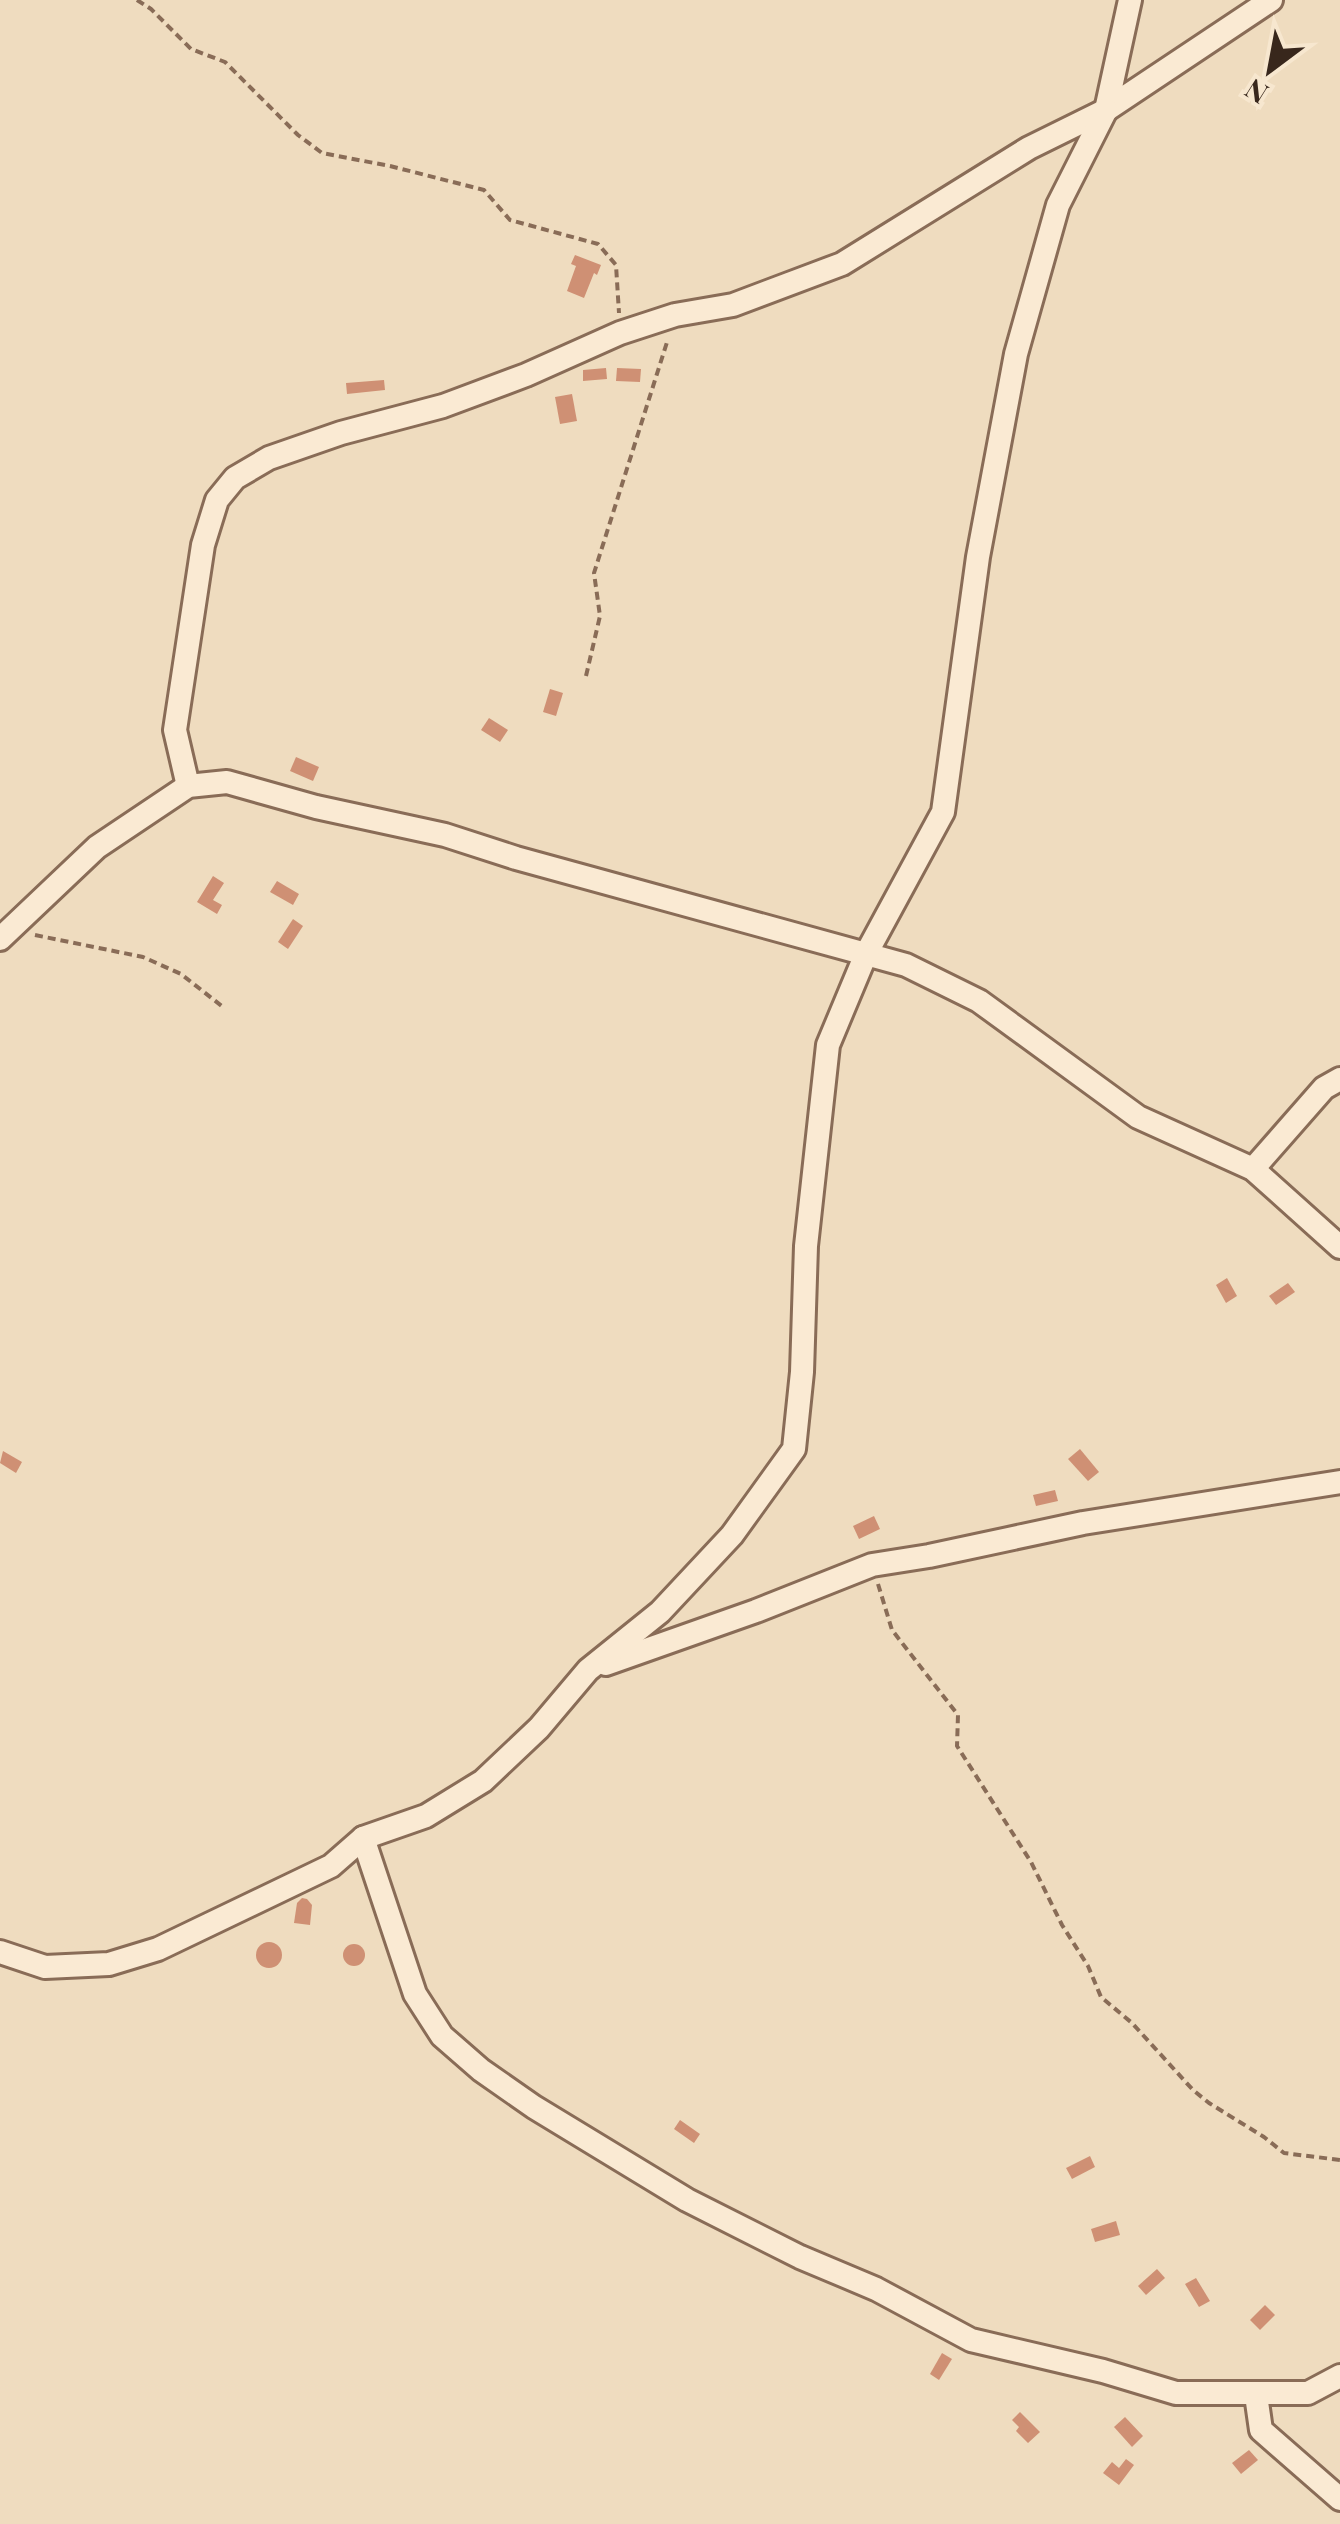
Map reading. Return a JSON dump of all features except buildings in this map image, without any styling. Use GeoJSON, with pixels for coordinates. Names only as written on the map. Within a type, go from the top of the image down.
{"type":"FeatureCollection","features":[{"type":"Feature","properties":{"kind":"street"},"geometry":{"type":"LineString","coordinates":[[0,1952],[45,1967],[109,1964],[158,1949],[331,1866],[364,1838],[426,1816],[483,1781],[539,1728],[588,1670],[660,1612],[732,1534],[794,1449],[802,1372],[806,1246],[828,1045],[866,954],[943,812],[978,557],[1016,354],[1058,205],[1106,110],[1130,0]]}},
{"type":"Feature","properties":{"kind":"street"},"geometry":{"type":"LineString","coordinates":[[188,786],[175,730],[204,545],[217,500],[235,478],[269,458],[341,433],[443,406],[526,375],[620,332],[675,315],[733,305],[842,264],[1029,148],[1106,110],[1271,0]]}},
{"type":"Feature","properties":{"kind":"street"},"geometry":{"type":"LineString","coordinates":[[6,934],[98,848],[188,786],[227,782],[316,807],[411,826],[906,965],[979,1001],[1138,1117],[1254,1170],[1340,1248]]}},
{"type":"Feature","properties":{"kind":"street"},"geometry":{"type":"LineString","coordinates":[[1254,1170],[1324,1088],[1340,1079]]}},
{"type":"Feature","properties":{"kind":"street"},"geometry":{"type":"LineString","coordinates":[[588,1670],[872,1565],[1083,1523],[1340,1482]]}},
{"type":"Feature","properties":{"kind":"street"},"geometry":{"type":"LineString","coordinates":[[364,1838],[415,1994],[442,2036],[480,2070],[534,2107],[687,2200],[800,2257],[876,2289],[971,2340],[1176,2393],[1308,2393],[1340,2376]]}},
{"type":"Feature","properties":{"kind":"street"},"geometry":{"type":"LineString","coordinates":[[1256,2395],[1261,2430],[1340,2499]]}},
{"type":"Feature","properties":{"kind":"path"},"geometry":{"type":"LineString","coordinates":[[137,0],[152,9],[191,50],[225,62],[298,136],[322,153],[484,190],[510,220],[598,244],[616,266],[620,332]]}},
{"type":"Feature","properties":{"kind":"path"},"geometry":{"type":"LineString","coordinates":[[586,676],[600,616],[594,573],[675,315]]}},
{"type":"Feature","properties":{"kind":"path"},"geometry":{"type":"LineString","coordinates":[[6,934],[143,957],[181,974],[223,1007]]}},
{"type":"Feature","properties":{"kind":"path"},"geometry":{"type":"LineString","coordinates":[[872,1565],[892,1630],[958,1715],[957,1746],[1031,1862],[1101,1996],[1209,2103],[1284,2153],[1340,2160]]}}]}
